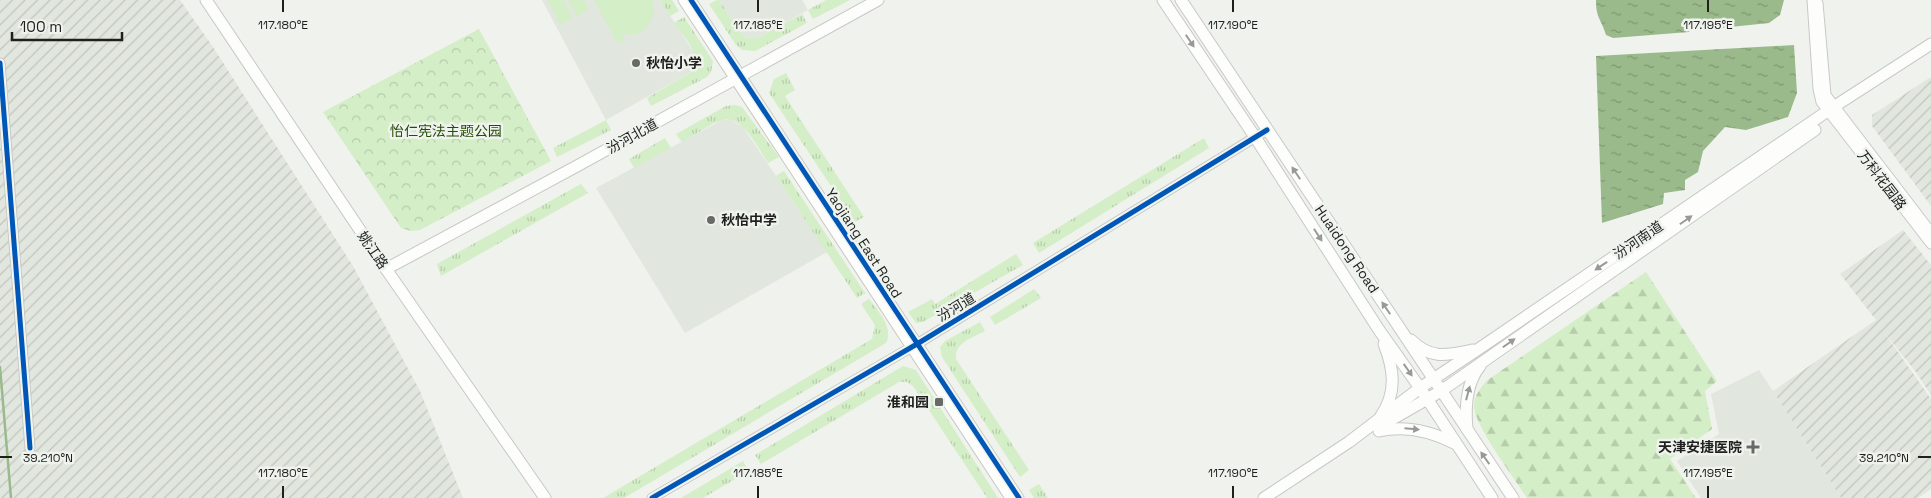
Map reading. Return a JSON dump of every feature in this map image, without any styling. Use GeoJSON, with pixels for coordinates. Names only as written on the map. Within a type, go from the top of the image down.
{"type":"FeatureCollection","features":[{"type":"Feature","properties":{"kind":"main road","name":"姚江路"},"geometry":{"type":"LineString","coordinates":[[206,0],[386,269],[545,498]]}},
{"type":"Feature","properties":{"kind":"main road","name":"汾河北道"},"geometry":{"type":"LineString","coordinates":[[386,269],[878,0]]}},
{"type":"Feature","properties":{"kind":"main road","name":"Huaidong Road"},"geometry":{"type":"LineString","coordinates":[[1163,0],[1255,137],[1379,330],[1420,388],[1492,498]]}},
{"type":"Feature","properties":{"kind":"main road","name":"Huaidong Road"},"geometry":{"type":"LineString","coordinates":[[1181,0],[1513,498]]}},
{"type":"Feature","properties":{"kind":"main road","name":"汾河南道"},"geometry":{"type":"LineString","coordinates":[[1264,498],[1349,442],[1420,388],[1931,44]]}},
{"type":"Feature","properties":{"kind":"main road","name":"汾河南道"},"geometry":{"type":"LineString","coordinates":[[1349,442],[1428,400],[1834,111],[1931,52]]}},
{"type":"Feature","properties":{"kind":"main road"},"geometry":{"type":"LineString","coordinates":[[1400,328],[1416,344],[1430,353],[1450,354],[1477,350]]}},
{"type":"Feature","properties":{"kind":"main road"},"geometry":{"type":"LineString","coordinates":[[1378,421],[1389,402],[1394,380],[1388,354],[1379,330]]}},
{"type":"Feature","properties":{"kind":"main road"},"geometry":{"type":"LineString","coordinates":[[1467,431],[1466,398],[1476,371],[1485,360]]}},
{"type":"Feature","properties":{"kind":"main road"},"geometry":{"type":"LineString","coordinates":[[1367,433],[1388,429],[1412,429],[1436,434],[1455,444]]}},
{"type":"Feature","properties":{"kind":"street","name":"Yaojiang East Road"},"geometry":{"type":"LineString","coordinates":[[683,0],[738,78],[914,345],[1019,498]]}},
{"type":"Feature","properties":{"kind":"street","name":"Yaojiang East Road"},"geometry":{"type":"LineString","coordinates":[[691,0],[738,78]]}},
{"type":"Feature","properties":{"kind":"street"},"geometry":{"type":"LineString","coordinates":[[1812,0],[1818,89],[1822,102],[1834,111]]}},
{"type":"Feature","properties":{"kind":"street"},"geometry":{"type":"LineString","coordinates":[[1818,0],[1824,90],[1834,111]]}},
{"type":"Feature","properties":{"kind":"street"},"geometry":{"type":"LineString","coordinates":[[0,63],[30,448]]}},
{"type":"Feature","properties":{"kind":"street","name":"万科花园路"},"geometry":{"type":"LineString","coordinates":[[1834,111],[1931,232]]}},
{"type":"Feature","properties":{"kind":"street","name":"万科花园路"},"geometry":{"type":"LineString","coordinates":[[1834,111],[1931,244]]}},
{"type":"Feature","properties":{"kind":"street","name":"汾河道"},"geometry":{"type":"LineString","coordinates":[[652,498],[914,345],[1267,130]]}},
{"type":"Feature","properties":{"kind":"street","name":"Yaojiang East Road"},"geometry":{"type":"LineString","coordinates":[[914,345],[1010,498]]}},
{"type":"Feature","properties":{"kind":"shaded area"},"geometry":{"type":"Polygon","coordinates":[[[0,0],[180,0],[213,47],[353,266],[420,391],[463,498],[0,498],[0,0]]]}},
{"type":"Feature","properties":{"kind":"shaded area","name":"秋怡小学"},"geometry":{"type":"Polygon","coordinates":[[[542,0],[660,0],[696,56],[696,65],[693,71],[606,120],[542,0]]]}},
{"type":"Feature","properties":{"kind":"shaded area"},"geometry":{"type":"Polygon","coordinates":[[[719,0],[802,0],[808,10],[757,38],[752,38],[745,37],[740,32],[719,0]]]}},
{"type":"Feature","properties":{"kind":"shaded area"},"geometry":{"type":"Polygon","coordinates":[[[1931,77],[1931,206],[1872,126],[1872,115],[1931,77]]]}},
{"type":"Feature","properties":{"kind":"shaded area","name":"秋怡中学"},"geometry":{"type":"Polygon","coordinates":[[[722,120],[731,120],[743,127],[827,252],[685,333],[596,188],[722,120]]]}},
{"type":"Feature","properties":{"kind":"shaded area"},"geometry":{"type":"Polygon","coordinates":[[[1903,230],[1931,265],[1931,395],[1915,371],[1884,332],[1931,399],[1931,489],[1918,498],[1841,498],[1773,391],[1876,320],[1840,274],[1903,230]]]}},
{"type":"Feature","properties":{"kind":"shaded area","name":"天津安捷医院"},"geometry":{"type":"Polygon","coordinates":[[[1759,370],[1841,498],[1701,498],[1677,461],[1719,434],[1711,394],[1759,370]]]}},
{"type":"Feature","properties":{"kind":"green space"},"geometry":{"type":"Polygon","coordinates":[[[547,0],[563,0],[573,18],[560,25],[547,0]]]}},
{"type":"Feature","properties":{"kind":"green space"},"geometry":{"type":"Polygon","coordinates":[[[568,0],[584,0],[589,9],[577,16],[568,0]]]}},
{"type":"Feature","properties":{"kind":"green space"},"geometry":{"type":"Polygon","coordinates":[[[594,0],[652,0],[654,5],[653,15],[649,25],[641,32],[633,35],[621,33],[625,40],[618,44],[594,0]]]}},
{"type":"Feature","properties":{"kind":"green space"},"geometry":{"type":"Polygon","coordinates":[[[660,0],[672,0],[679,11],[670,16],[660,0]]]}},
{"type":"Feature","properties":{"kind":"green space"},"geometry":{"type":"Polygon","coordinates":[[[719,0],[745,37],[757,38],[802,14],[807,23],[755,51],[742,50],[736,45],[709,4],[719,0]]]}},
{"type":"Feature","properties":{"kind":"green space"},"geometry":{"type":"Polygon","coordinates":[[[826,0],[850,0],[813,19],[808,10],[826,0]]]}},
{"type":"Feature","properties":{"kind":"green space"},"geometry":{"type":"Polygon","coordinates":[[[684,17],[713,61],[711,72],[707,77],[651,106],[647,98],[693,71],[695,58],[693,52],[687,40],[674,23],[684,17]]]}},
{"type":"Feature","properties":{"kind":"green space","name":"怡仁宪法主题公园"},"geometry":{"type":"Polygon","coordinates":[[[479,29],[551,161],[420,230],[411,231],[401,228],[323,112],[479,29]]]}},
{"type":"Feature","properties":{"kind":"green space"},"geometry":{"type":"Polygon","coordinates":[[[786,73],[795,90],[785,96],[864,217],[855,222],[769,93],[774,79],[786,73]]]}},
{"type":"Feature","properties":{"kind":"green space"},"geometry":{"type":"Polygon","coordinates":[[[735,105],[742,107],[779,157],[768,163],[744,128],[730,120],[723,120],[713,124],[682,142],[676,134],[726,106],[735,105]]]}},
{"type":"Feature","properties":{"kind":"green space"},"geometry":{"type":"Polygon","coordinates":[[[606,120],[611,130],[557,157],[553,148],[606,120]]]}},
{"type":"Feature","properties":{"kind":"green space"},"geometry":{"type":"Polygon","coordinates":[[[665,138],[671,148],[634,168],[629,159],[665,138]]]}},
{"type":"Feature","properties":{"kind":"green space"},"geometry":{"type":"Polygon","coordinates":[[[1204,138],[1209,148],[1039,253],[1033,243],[1204,138]]]}},
{"type":"Feature","properties":{"kind":"green space"},"geometry":{"type":"Polygon","coordinates":[[[784,171],[865,293],[857,298],[776,176],[784,171]]]}},
{"type":"Feature","properties":{"kind":"green space"},"geometry":{"type":"Polygon","coordinates":[[[581,184],[588,193],[441,276],[437,264],[581,184]]]}},
{"type":"Feature","properties":{"kind":"green space"},"geometry":{"type":"Polygon","coordinates":[[[1016,254],[1023,265],[923,322],[916,323],[908,312],[932,299],[935,304],[1016,254]]]}},
{"type":"Feature","properties":{"kind":"green space"},"geometry":{"type":"Polygon","coordinates":[[[1646,272],[1717,381],[1705,391],[1712,429],[1670,459],[1696,498],[1527,498],[1481,426],[1474,406],[1478,393],[1486,381],[1646,272]]]}},
{"type":"Feature","properties":{"kind":"green space"},"geometry":{"type":"Polygon","coordinates":[[[1034,289],[1041,298],[995,325],[990,317],[1034,289]]]}},
{"type":"Feature","properties":{"kind":"green space"},"geometry":{"type":"Polygon","coordinates":[[[869,299],[887,325],[888,337],[886,343],[624,498],[603,498],[872,339],[875,325],[861,304],[869,299]]]}},
{"type":"Feature","properties":{"kind":"green space"},"geometry":{"type":"Polygon","coordinates":[[[980,322],[985,331],[961,345],[956,353],[956,359],[1029,470],[1020,477],[942,357],[940,347],[945,341],[980,322]]]}},
{"type":"Feature","properties":{"kind":"green space"},"geometry":{"type":"Polygon","coordinates":[[[903,366],[916,370],[998,498],[987,498],[913,386],[907,382],[899,382],[761,464],[755,455],[903,366]]]}},
{"type":"Feature","properties":{"kind":"green space"},"geometry":{"type":"Polygon","coordinates":[[[743,461],[749,471],[703,498],[681,498],[743,461]]]}},
{"type":"Feature","properties":{"kind":"green space"},"geometry":{"type":"Polygon","coordinates":[[[1039,484],[1048,498],[1034,498],[1029,490],[1039,484]]]}},
{"type":"Feature","properties":{"kind":"water"},"geometry":{"type":"Polygon","coordinates":[[[1596,0],[1784,0],[1780,15],[1769,23],[1711,29],[1705,20],[1693,22],[1689,32],[1613,38],[1606,35],[1598,15],[1596,0]]]}},
{"type":"Feature","properties":{"kind":"water"},"geometry":{"type":"Polygon","coordinates":[[[1794,45],[1797,93],[1788,117],[1746,130],[1725,127],[1703,151],[1698,172],[1685,180],[1685,190],[1664,193],[1663,204],[1602,223],[1596,56],[1794,45]]]}},
{"type":"Feature","properties":{"kind":"waterway"},"geometry":{"type":"LineString","coordinates":[[0,367],[11,498]]}},
{"type":"Feature","properties":{"kind":"cycle path"},"geometry":{"type":"LineString","coordinates":[[691,0],[1019,498]]}},
{"type":"Feature","properties":{"kind":"cycle path"},"geometry":{"type":"LineString","coordinates":[[0,63],[30,448]]}},
{"type":"Feature","properties":{"kind":"cycle path"},"geometry":{"type":"LineString","coordinates":[[652,498],[917,344],[1267,130]]}},
{"type":"Feature","properties":{"kind":"place","name":"秋怡小学"},"geometry":{"type":"Point","coordinates":[636,63]}},
{"type":"Feature","properties":{"kind":"place","name":"秋怡中学"},"geometry":{"type":"Point","coordinates":[711,220]}},
{"type":"Feature","properties":{"kind":"place","name":"淮和园"},"geometry":{"type":"Point","coordinates":[939,402]}},
{"type":"Feature","properties":{"kind":"place","name":"天津安捷医院"},"geometry":{"type":"Point","coordinates":[1753,447]}}]}
